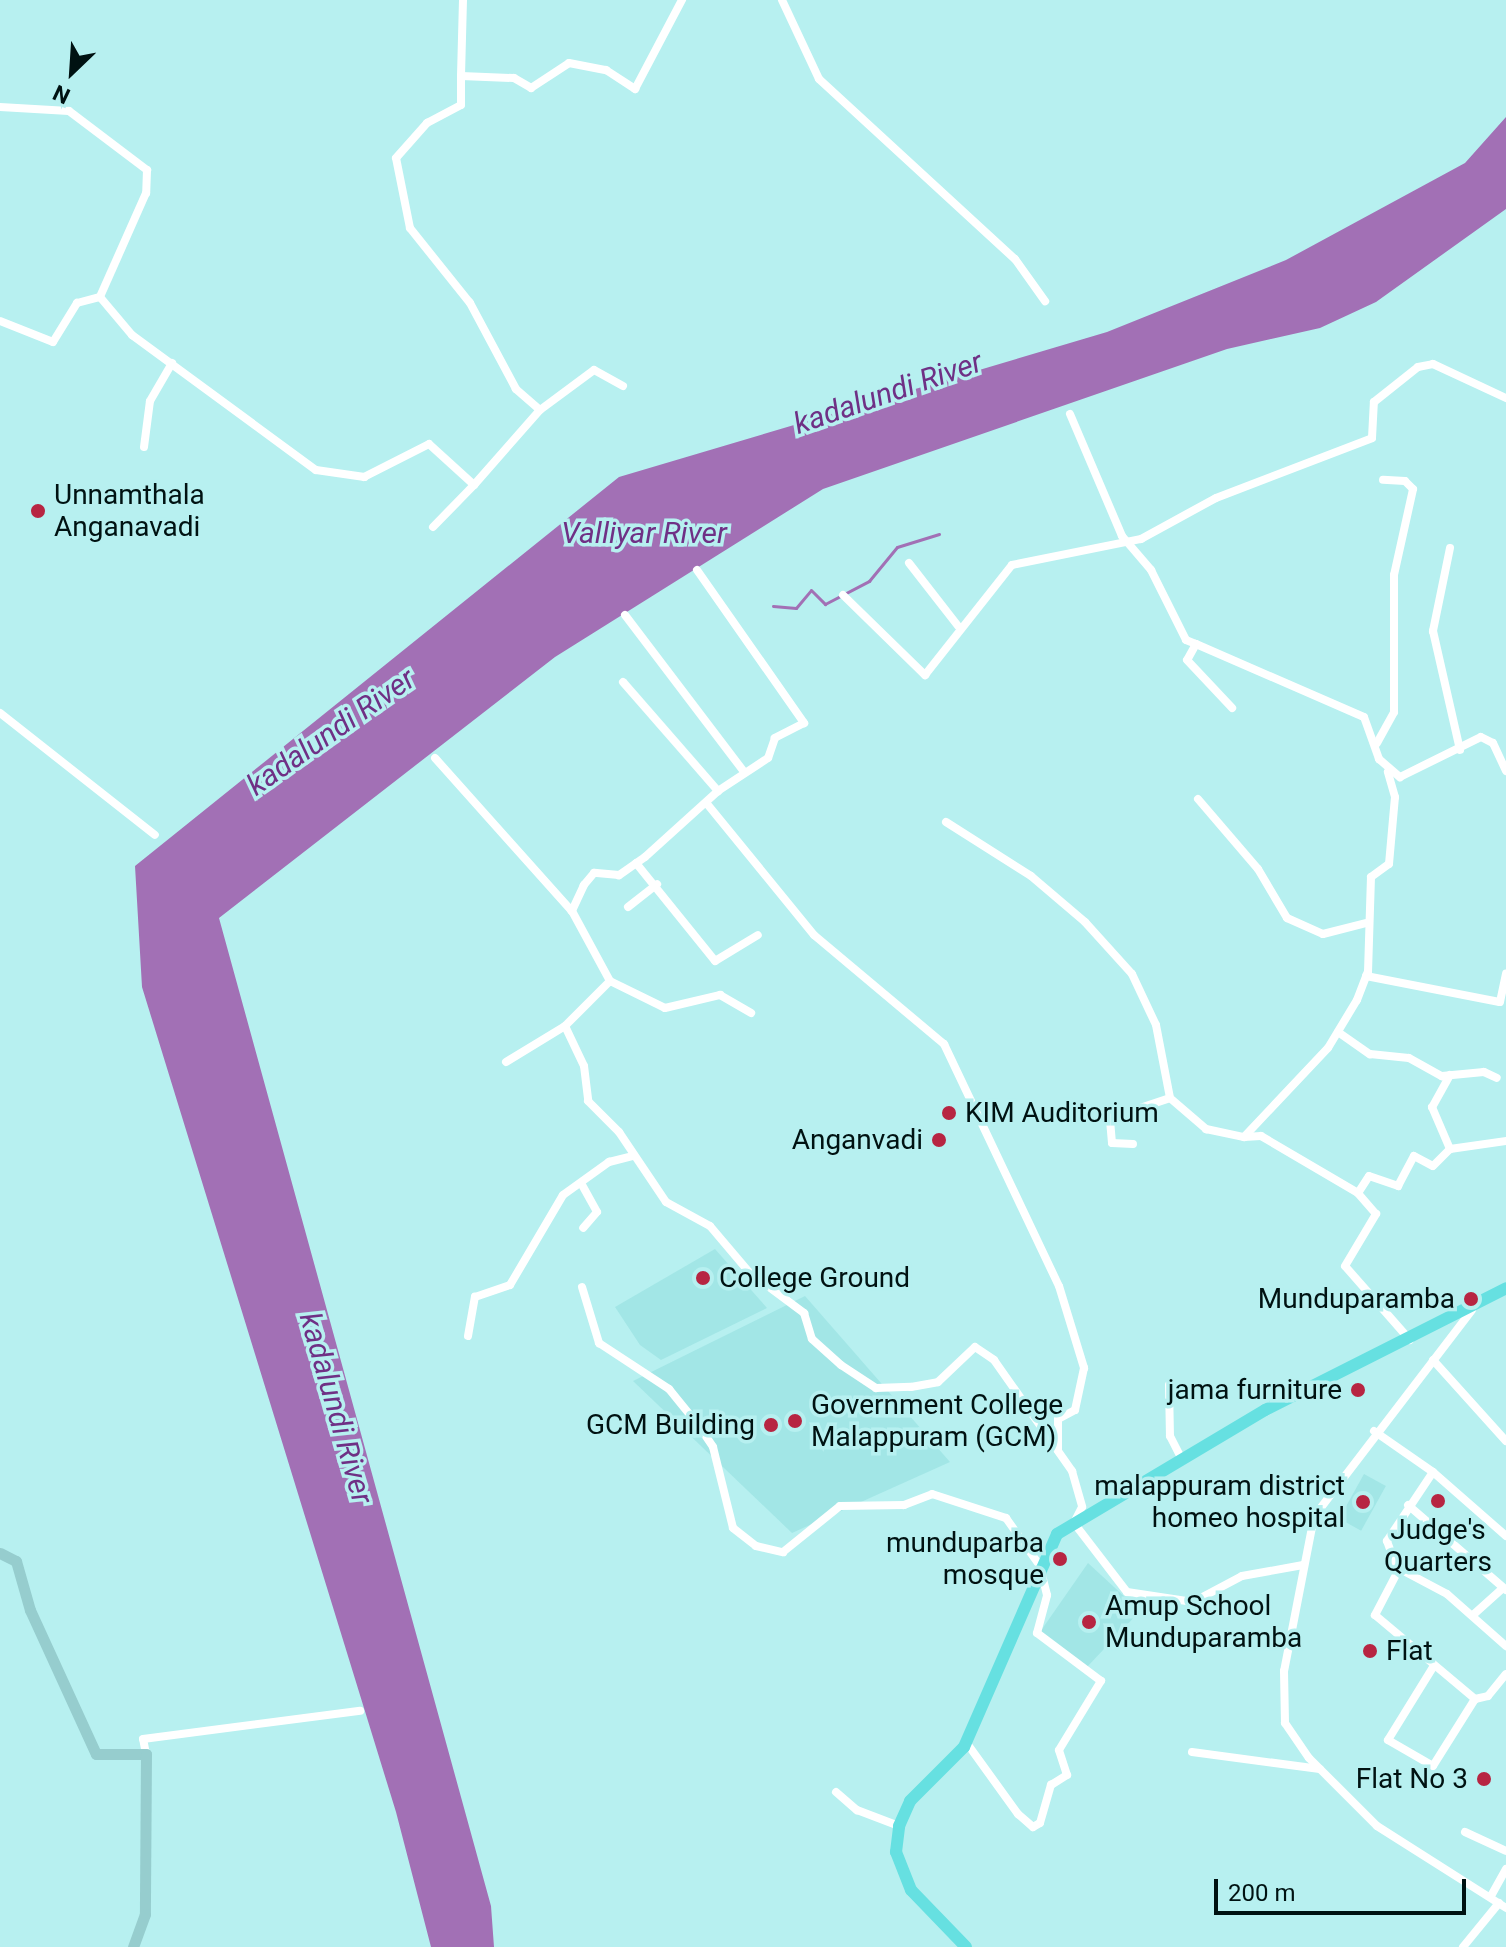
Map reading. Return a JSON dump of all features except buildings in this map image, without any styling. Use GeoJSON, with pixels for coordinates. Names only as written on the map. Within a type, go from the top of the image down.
{"type":"FeatureCollection","features":[{"type":"Feature","properties":{"kind":"main road"},"geometry":{"type":"LineString","coordinates":[[966,1947],[911,1890],[896,1852],[899,1826],[910,1801],[966,1742],[1043,1573],[1057,1534],[1184,1462],[1265,1410],[1472,1310],[1506,1288]]}},
{"type":"Feature","properties":{"kind":"main road"},"geometry":{"type":"LineString","coordinates":[[0,1553],[16,1561],[30,1610],[96,1754],[146,1754],[145,1914],[133,1947]]}},
{"type":"Feature","properties":{"kind":"street"},"geometry":{"type":"LineString","coordinates":[[463,0],[461,105],[398,149],[404,210],[438,271],[470,303],[516,389],[540,410]]}},
{"type":"Feature","properties":{"kind":"street"},"geometry":{"type":"LineString","coordinates":[[461,76],[514,78],[531,88],[569,63],[606,70],[635,89],[682,0]]}},
{"type":"Feature","properties":{"kind":"street"},"geometry":{"type":"LineString","coordinates":[[782,0],[819,79],[1015,259],[1045,301]]}},
{"type":"Feature","properties":{"kind":"street"},"geometry":{"type":"LineString","coordinates":[[0,107],[69,111],[147,170],[146,193],[100,297]]}},
{"type":"Feature","properties":{"kind":"street"},"geometry":{"type":"LineString","coordinates":[[100,297],[132,335],[316,470],[364,477],[429,444],[474,485]]}},
{"type":"Feature","properties":{"kind":"street"},"geometry":{"type":"LineString","coordinates":[[0,321],[53,342],[77,303],[100,297]]}},
{"type":"Feature","properties":{"kind":"street"},"geometry":{"type":"LineString","coordinates":[[144,447],[150,401],[172,363]]}},
{"type":"Feature","properties":{"kind":"street"},"geometry":{"type":"LineString","coordinates":[[843,595],[868,613],[921,676],[958,626],[1012,565],[1128,543],[1216,498],[1372,438],[1374,402],[1418,367],[1433,364],[1506,398]]}},
{"type":"Feature","properties":{"kind":"street"},"geometry":{"type":"LineString","coordinates":[[433,527],[540,410],[594,370],[623,386]]}},
{"type":"Feature","properties":{"kind":"street"},"geometry":{"type":"LineString","coordinates":[[1070,414],[1128,543],[1151,570],[1186,640],[1364,717],[1377,743],[1395,797],[1389,864],[1371,877],[1366,923],[1370,975],[1338,1032],[1244,1137]]}},
{"type":"Feature","properties":{"kind":"street"},"geometry":{"type":"LineString","coordinates":[[1377,743],[1394,712],[1394,575],[1413,489],[1405,481],[1383,480]]}},
{"type":"Feature","properties":{"kind":"street"},"geometry":{"type":"LineString","coordinates":[[1450,548],[1433,631],[1460,750]]}},
{"type":"Feature","properties":{"kind":"street"},"geometry":{"type":"LineString","coordinates":[[909,563],[958,626]]}},
{"type":"Feature","properties":{"kind":"street"},"geometry":{"type":"LineString","coordinates":[[572,911],[594,873],[619,875],[636,863],[708,805],[718,791],[768,758],[775,738],[804,723],[697,570]]}},
{"type":"Feature","properties":{"kind":"street"},"geometry":{"type":"LineString","coordinates":[[625,615],[744,772]]}},
{"type":"Feature","properties":{"kind":"street"},"geometry":{"type":"LineString","coordinates":[[1196,644],[1187,660],[1232,708]]}},
{"type":"Feature","properties":{"kind":"street"},"geometry":{"type":"LineString","coordinates":[[623,682],[718,791]]}},
{"type":"Feature","properties":{"kind":"street"},"geometry":{"type":"LineString","coordinates":[[0,713],[155,835]]}},
{"type":"Feature","properties":{"kind":"street"},"geometry":{"type":"LineString","coordinates":[[1388,772],[1411,777],[1460,750],[1489,739],[1506,771]]}},
{"type":"Feature","properties":{"kind":"street"},"geometry":{"type":"LineString","coordinates":[[435,758],[572,911],[610,981],[665,1008],[720,995],[751,1013]]}},
{"type":"Feature","properties":{"kind":"street"},"geometry":{"type":"LineString","coordinates":[[1198,799],[1258,869],[1287,918],[1323,934],[1366,923]]}},
{"type":"Feature","properties":{"kind":"street"},"geometry":{"type":"LineString","coordinates":[[708,805],[814,935],[944,1044],[1059,1286],[1084,1368],[1075,1410],[1058,1419],[1058,1451]]}},
{"type":"Feature","properties":{"kind":"street"},"geometry":{"type":"LineString","coordinates":[[946,822],[1031,876],[1132,974],[1156,1025],[1170,1098],[1206,1129],[1244,1137],[1261,1136],[1358,1193],[1376,1214],[1345,1266],[1410,1340]]}},
{"type":"Feature","properties":{"kind":"street"},"geometry":{"type":"LineString","coordinates":[[636,863],[657,884],[715,961],[758,935]]}},
{"type":"Feature","properties":{"kind":"street"},"geometry":{"type":"LineString","coordinates":[[628,907],[657,884]]}},
{"type":"Feature","properties":{"kind":"street"},"geometry":{"type":"LineString","coordinates":[[1370,975],[1500,1002],[1506,974]]}},
{"type":"Feature","properties":{"kind":"street"},"geometry":{"type":"LineString","coordinates":[[506,1062],[565,1026],[610,981]]}},
{"type":"Feature","properties":{"kind":"street"},"geometry":{"type":"LineString","coordinates":[[565,1026],[584,1066],[584,1093],[633,1156],[687,1218],[710,1226],[749,1272],[804,1313],[812,1339],[876,1388],[938,1382],[975,1347],[994,1360],[1058,1451],[1082,1507],[1074,1523],[1106,1573],[1127,1592],[1193,1602],[1242,1576],[1303,1565]]}},
{"type":"Feature","properties":{"kind":"street"},"geometry":{"type":"LineString","coordinates":[[1338,1032],[1370,1054],[1409,1058],[1450,1075],[1497,1078]]}},
{"type":"Feature","properties":{"kind":"street"},"geometry":{"type":"LineString","coordinates":[[1450,1075],[1432,1107],[1450,1149]]}},
{"type":"Feature","properties":{"kind":"street"},"geometry":{"type":"LineString","coordinates":[[1133,1144],[1112,1143],[1110,1118],[1170,1098]]}},
{"type":"Feature","properties":{"kind":"street"},"geometry":{"type":"LineString","coordinates":[[1358,1193],[1369,1176],[1398,1186],[1414,1156],[1433,1166],[1450,1149],[1506,1141]]}},
{"type":"Feature","properties":{"kind":"street"},"geometry":{"type":"LineString","coordinates":[[468,1336],[475,1297],[510,1285],[549,1215],[581,1183],[633,1156]]}},
{"type":"Feature","properties":{"kind":"street"},"geometry":{"type":"LineString","coordinates":[[581,1183],[597,1212],[583,1228]]}},
{"type":"Feature","properties":{"kind":"street"},"geometry":{"type":"LineString","coordinates":[[582,1287],[599,1343],[669,1389],[699,1426],[713,1447],[733,1528],[756,1546],[783,1552],[840,1506],[904,1505],[932,1494],[1006,1518],[1043,1573],[1047,1595],[1037,1633],[1101,1681],[1059,1750],[1067,1775],[1051,1785],[1040,1823],[1033,1827],[1018,1814],[966,1742]]}},
{"type":"Feature","properties":{"kind":"street"},"geometry":{"type":"LineString","coordinates":[[1463,1947],[1502,1905],[1377,1826],[1320,1769],[1285,1723],[1284,1671],[1314,1517],[1374,1431],[1472,1310]]}},
{"type":"Feature","properties":{"kind":"street"},"geometry":{"type":"LineString","coordinates":[[1433,1360],[1506,1441]]}},
{"type":"Feature","properties":{"kind":"street"},"geometry":{"type":"LineString","coordinates":[[1169,1385],[1170,1436],[1184,1462]]}},
{"type":"Feature","properties":{"kind":"street"},"geometry":{"type":"LineString","coordinates":[[1374,1431],[1433,1472],[1506,1536]]}},
{"type":"Feature","properties":{"kind":"street"},"geometry":{"type":"LineString","coordinates":[[1433,1472],[1408,1505],[1387,1541],[1398,1568],[1473,1615],[1506,1646]]}},
{"type":"Feature","properties":{"kind":"street"},"geometry":{"type":"LineString","coordinates":[[1408,1505],[1504,1585],[1473,1615]]}},
{"type":"Feature","properties":{"kind":"street"},"geometry":{"type":"LineString","coordinates":[[1398,1568],[1375,1615],[1433,1667],[1475,1699]]}},
{"type":"Feature","properties":{"kind":"street"},"geometry":{"type":"LineString","coordinates":[[1433,1667],[1388,1740],[1433,1766],[1475,1699],[1488,1696],[1506,1674]]}},
{"type":"Feature","properties":{"kind":"street"},"geometry":{"type":"LineString","coordinates":[[146,1754],[143,1739],[360,1711]]}},
{"type":"Feature","properties":{"kind":"street"},"geometry":{"type":"LineString","coordinates":[[1192,1752],[1320,1769]]}},
{"type":"Feature","properties":{"kind":"street"},"geometry":{"type":"LineString","coordinates":[[836,1792],[899,1826]]}},
{"type":"Feature","properties":{"kind":"street"},"geometry":{"type":"LineString","coordinates":[[1465,1832],[1506,1851]]}},
{"type":"Feature","properties":{"kind":"street"},"geometry":{"type":"LineString","coordinates":[[1491,1896],[1506,1869]]}},
{"type":"Feature","properties":{"kind":"shaded area","name":"College Ground"},"geometry":{"type":"Polygon","coordinates":[[[715,1249],[767,1308],[661,1360],[640,1345],[615,1307],[715,1249]]]}},
{"type":"Feature","properties":{"kind":"shaded area","name":"Government College Malappuram (GCM)"},"geometry":{"type":"Polygon","coordinates":[[[805,1296],[950,1462],[792,1533],[633,1381],[805,1296]]]}},
{"type":"Feature","properties":{"kind":"shaded area","name":"malappuram district homeo hospital"},"geometry":{"type":"Polygon","coordinates":[[[1364,1474],[1386,1486],[1361,1531],[1339,1519],[1364,1474]]]}},
{"type":"Feature","properties":{"kind":"shaded area","name":"Amup School Munduparamba"},"geometry":{"type":"Polygon","coordinates":[[[1088,1563],[1140,1611],[1087,1667],[1040,1632],[1088,1563]]]}},
{"type":"Feature","properties":{"kind":"water","name":"Valliyar River"},"geometry":{"type":"Polygon","coordinates":[[[1506,117],[1506,209],[1376,302],[1320,328],[1227,349],[823,489],[555,657],[219,918],[491,1906],[494,1947],[431,1947],[396,1812],[142,987],[135,866],[619,477],[1107,332],[1286,260],[1465,163],[1506,117]]]}},
{"type":"Feature","properties":{"kind":"waterway"},"geometry":{"type":"LineString","coordinates":[[773,606],[796,608],[811,590],[825,604],[869,581],[897,547],[939,534]]}},
{"type":"Feature","properties":{"kind":"place","name":"Unnamthala Anganavadi"},"geometry":{"type":"Point","coordinates":[38,511]}},
{"type":"Feature","properties":{"kind":"place","name":"KIM Auditorium"},"geometry":{"type":"Point","coordinates":[949,1113]}},
{"type":"Feature","properties":{"kind":"place","name":"Anganvadi"},"geometry":{"type":"Point","coordinates":[939,1140]}},
{"type":"Feature","properties":{"kind":"place","name":"College Ground"},"geometry":{"type":"Point","coordinates":[703,1278]}},
{"type":"Feature","properties":{"kind":"place","name":"Munduparamba"},"geometry":{"type":"Point","coordinates":[1471,1299]}},
{"type":"Feature","properties":{"kind":"place","name":"jama furniture"},"geometry":{"type":"Point","coordinates":[1358,1390]}},
{"type":"Feature","properties":{"kind":"place","name":"Government College Malappuram (GCM)"},"geometry":{"type":"Point","coordinates":[795,1421]}},
{"type":"Feature","properties":{"kind":"place","name":"GCM Building"},"geometry":{"type":"Point","coordinates":[771,1425]}},
{"type":"Feature","properties":{"kind":"place","name":"Judge's Quarters"},"geometry":{"type":"Point","coordinates":[1438,1501]}},
{"type":"Feature","properties":{"kind":"place","name":"malappuram district homeo hospital"},"geometry":{"type":"Point","coordinates":[1363,1502]}},
{"type":"Feature","properties":{"kind":"place","name":"munduparba mosque"},"geometry":{"type":"Point","coordinates":[1060,1559]}},
{"type":"Feature","properties":{"kind":"place","name":"Amup School Munduparamba"},"geometry":{"type":"Point","coordinates":[1089,1622]}},
{"type":"Feature","properties":{"kind":"place","name":"Flat"},"geometry":{"type":"Point","coordinates":[1370,1651]}},
{"type":"Feature","properties":{"kind":"place","name":"Flat No 3"},"geometry":{"type":"Point","coordinates":[1484,1779]}},
{"type":"Feature","properties":{"kind":"water label","name":"kadalundi River"},"geometry":{"type":"Point","coordinates":[888,393]}},
{"type":"Feature","properties":{"kind":"water label","name":"kadalundi River"},"geometry":{"type":"Point","coordinates":[331,732]}},
{"type":"Feature","properties":{"kind":"water label","name":"kadalundi River"},"geometry":{"type":"Point","coordinates":[336,1408]}}]}
